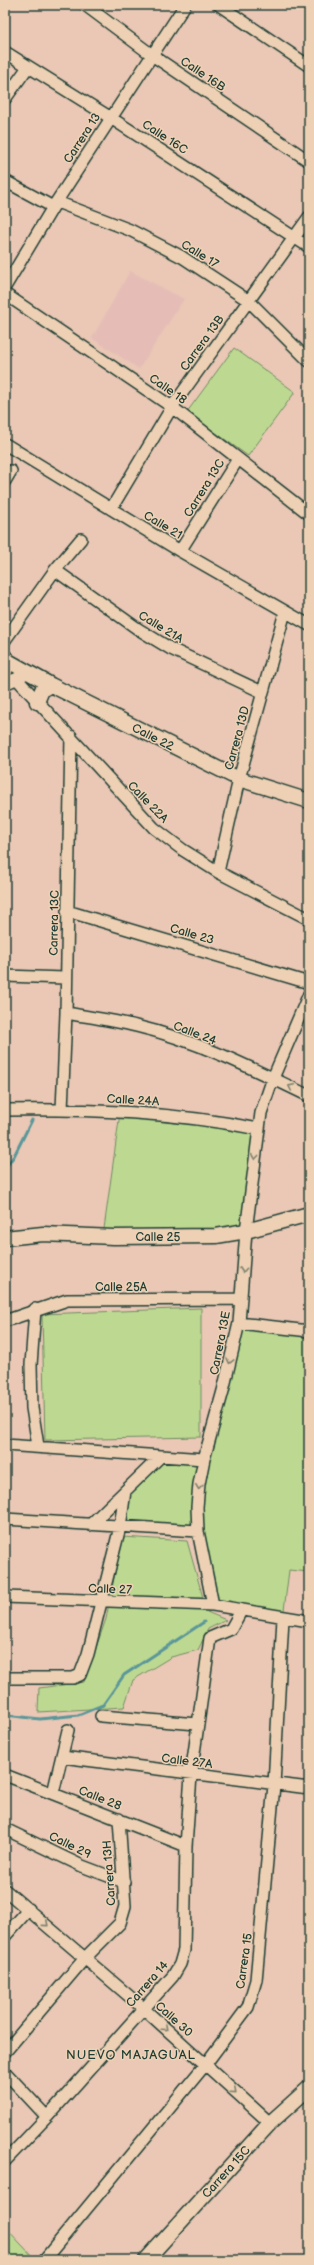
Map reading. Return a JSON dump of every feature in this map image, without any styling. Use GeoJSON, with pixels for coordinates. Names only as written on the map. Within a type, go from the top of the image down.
{"type":"FeatureCollection","features":[{"type":"Feature","properties":{"kind":"street","name":"Calle 16B"},"geometry":{"type":"LineString","coordinates":[[85,5],[152,55],[309,161]]}},
{"type":"Feature","properties":{"kind":"street","name":"Carrera 13"},"geometry":{"type":"LineString","coordinates":[[5,287],[55,204],[185,5]]}},
{"type":"Feature","properties":{"kind":"street"},"geometry":{"type":"LineString","coordinates":[[219,5],[309,66]]}},
{"type":"Feature","properties":{"kind":"street","name":"Calle 16C"},"geometry":{"type":"LineString","coordinates":[[5,52],[111,118],[309,247]]}},
{"type":"Feature","properties":{"kind":"street"},"geometry":{"type":"LineString","coordinates":[[5,99],[28,67]]}},
{"type":"Feature","properties":{"kind":"street","name":"Calle 17"},"geometry":{"type":"LineString","coordinates":[[5,181],[55,204],[130,230],[182,257],[249,301],[309,361]]}},
{"type":"Feature","properties":{"kind":"street","name":"Carrera 13B"},"geometry":{"type":"LineString","coordinates":[[111,509],[172,407],[309,217]]}},
{"type":"Feature","properties":{"kind":"street","name":"Calle 18"},"geometry":{"type":"LineString","coordinates":[[5,294],[172,407],[309,514]]}},
{"type":"Feature","properties":{"kind":"street","name":"Calle 21"},"geometry":{"type":"LineString","coordinates":[[5,444],[180,551],[309,625]]}},
{"type":"Feature","properties":{"kind":"street","name":"Carrera 13C"},"geometry":{"type":"LineString","coordinates":[[180,551],[238,459]]}},
{"type":"Feature","properties":{"kind":"street"},"geometry":{"type":"LineString","coordinates":[[5,640],[55,570],[81,539]]}},
{"type":"Feature","properties":{"kind":"street","name":"Calle 21A"},"geometry":{"type":"LineString","coordinates":[[55,570],[138,629],[171,649],[262,692]]}},
{"type":"Feature","properties":{"kind":"street","name":"Carrera 13D"},"geometry":{"type":"LineString","coordinates":[[218,872],[239,779],[285,612]]}},
{"type":"Feature","properties":{"kind":"street"},"geometry":{"type":"LineString","coordinates":[[5,681],[7,659]]}},
{"type":"Feature","properties":{"kind":"street","name":"Calle 22"},"geometry":{"type":"LineString","coordinates":[[7,659],[22,676],[50,685],[239,779],[309,801]]}},
{"type":"Feature","properties":{"kind":"street"},"geometry":{"type":"LineString","coordinates":[[5,684],[22,676]]}},
{"type":"Feature","properties":{"kind":"street","name":"Calle 22A"},"geometry":{"type":"LineString","coordinates":[[22,676],[37,702],[71,736],[154,828],[218,872],[309,919]]}},
{"type":"Feature","properties":{"kind":"street"},"geometry":{"type":"LineString","coordinates":[[37,702],[42,690],[50,685]]}},
{"type":"Feature","properties":{"kind":"street","name":"Carrera 13C"},"geometry":{"type":"LineString","coordinates":[[62,1110],[66,1013],[71,736]]}},
{"type":"Feature","properties":{"kind":"street","name":"Calle 23"},"geometry":{"type":"LineString","coordinates":[[67,911],[309,983]]}},
{"type":"Feature","properties":{"kind":"street"},"geometry":{"type":"LineString","coordinates":[[5,976],[66,978]]}},
{"type":"Feature","properties":{"kind":"street","name":"Carrera 13E"},"geometry":{"type":"LineString","coordinates":[[213,1605],[198,1531],[197,1507],[204,1459],[223,1391],[239,1323],[246,1231],[258,1129],[265,1099],[309,994]]}},
{"type":"Feature","properties":{"kind":"street","name":"Calle 24"},"geometry":{"type":"LineString","coordinates":[[66,1013],[149,1030],[183,1040],[273,1078],[309,1096]]}},
{"type":"Feature","properties":{"kind":"street","name":"Calle 24A"},"geometry":{"type":"LineString","coordinates":[[5,1110],[62,1110],[178,1116],[258,1129]]}},
{"type":"Feature","properties":{"kind":"street","name":"Calle 25"},"geometry":{"type":"LineString","coordinates":[[5,1238],[43,1234],[180,1238],[216,1236],[246,1231],[309,1214]]}},
{"type":"Feature","properties":{"kind":"street","name":"Calle 25A"},"geometry":{"type":"LineString","coordinates":[[5,1321],[35,1309],[67,1300],[241,1299]]}},
{"type":"Feature","properties":{"kind":"street"},"geometry":{"type":"LineString","coordinates":[[35,1309],[31,1365],[32,1408],[38,1446]]}},
{"type":"Feature","properties":{"kind":"street"},"geometry":{"type":"LineString","coordinates":[[239,1323],[309,1331]]}},
{"type":"Feature","properties":{"kind":"street"},"geometry":{"type":"LineString","coordinates":[[5,1444],[160,1457],[204,1459]]}},
{"type":"Feature","properties":{"kind":"street"},"geometry":{"type":"LineString","coordinates":[[90,1525],[160,1457]]}},
{"type":"Feature","properties":{"kind":"street"},"geometry":{"type":"LineString","coordinates":[[5,1678],[74,1678],[80,1675],[88,1654],[120,1527],[125,1491]]}},
{"type":"Feature","properties":{"kind":"street"},"geometry":{"type":"LineString","coordinates":[[5,1519],[198,1531]]}},
{"type":"Feature","properties":{"kind":"street","name":"Calle 27"},"geometry":{"type":"LineString","coordinates":[[5,1597],[100,1602],[213,1605]]}},
{"type":"Feature","properties":{"kind":"street"},"geometry":{"type":"LineString","coordinates":[[213,1605],[241,1611],[309,1621]]}},
{"type":"Feature","properties":{"kind":"street","name":"Carrera 14"},"geometry":{"type":"LineString","coordinates":[[5,2161],[47,2117],[173,1976],[182,1957],[186,1846],[191,1775],[210,1638],[231,1629],[241,1611]]}},
{"type":"Feature","properties":{"kind":"street","name":"Carrera 15"},"geometry":{"type":"LineString","coordinates":[[44,2260],[205,2065],[248,2007],[253,1994],[256,1980],[274,1785],[283,1618]]}},
{"type":"Feature","properties":{"kind":"street"},"geometry":{"type":"LineString","coordinates":[[100,1716],[197,1724]]}},
{"type":"Feature","properties":{"kind":"street"},"geometry":{"type":"LineString","coordinates":[[53,1793],[68,1730]]}},
{"type":"Feature","properties":{"kind":"street","name":"Calle 27A"},"geometry":{"type":"LineString","coordinates":[[62,1757],[191,1775],[309,1788]]}},
{"type":"Feature","properties":{"kind":"street","name":"Calle 28"},"geometry":{"type":"LineString","coordinates":[[5,1775],[186,1846]]}},
{"type":"Feature","properties":{"kind":"street","name":"Carrera 13H"},"geometry":{"type":"LineString","coordinates":[[85,1958],[120,1923],[125,1906],[119,1819]]}},
{"type":"Feature","properties":{"kind":"street","name":"Calle 29"},"geometry":{"type":"LineString","coordinates":[[5,1829],[82,1866],[124,1882]]}},
{"type":"Feature","properties":{"kind":"street","name":"Calle 30"},"geometry":{"type":"LineString","coordinates":[[5,1890],[143,2008],[270,2123]]}},
{"type":"Feature","properties":{"kind":"street"},"geometry":{"type":"LineString","coordinates":[[5,1936],[28,1909]]}},
{"type":"Feature","properties":{"kind":"street"},"geometry":{"type":"LineString","coordinates":[[5,2052],[85,1958]]}},
{"type":"Feature","properties":{"kind":"street"},"geometry":{"type":"LineString","coordinates":[[5,2072],[47,2117]]}},
{"type":"Feature","properties":{"kind":"street","name":"Carrera 15C"},"geometry":{"type":"LineString","coordinates":[[146,2260],[270,2123],[309,2088]]}},
{"type":"Feature","properties":{"kind":"shaded area"},"geometry":{"type":"Polygon","coordinates":[[[130,271],[184,299],[139,369],[92,338],[130,271]]]}},
{"type":"Feature","properties":{"kind":"green space"},"geometry":{"type":"Polygon","coordinates":[[[234,348],[295,392],[248,456],[187,412],[234,348]]]}},
{"type":"Feature","properties":{"kind":"green space"},"geometry":{"type":"Polygon","coordinates":[[[120,1113],[258,1129],[246,1231],[103,1236],[120,1113]]]}},
{"type":"Feature","properties":{"kind":"green space"},"geometry":{"type":"Polygon","coordinates":[[[201,1308],[201,1437],[45,1440],[42,1314],[201,1308]]]}},
{"type":"Feature","properties":{"kind":"green space"},"geometry":{"type":"Polygon","coordinates":[[[239,1323],[309,1331],[309,1572],[289,1570],[283,1618],[213,1605],[194,1531],[120,1527],[125,1491],[160,1457],[204,1459],[239,1323]]]}},
{"type":"Feature","properties":{"kind":"green space"},"geometry":{"type":"Polygon","coordinates":[[[122,1537],[187,1541],[207,1612],[226,1620],[208,1629],[198,1650],[171,1657],[133,1680],[124,1707],[38,1712],[39,1688],[84,1682],[106,1619],[122,1537]]]}},
{"type":"Feature","properties":{"kind":"green space"},"geometry":{"type":"Polygon","coordinates":[[[5,2227],[36,2260],[5,2260],[5,2227]]]}},
{"type":"Feature","properties":{"kind":"waterway"},"geometry":{"type":"LineString","coordinates":[[5,1168],[14,1156],[32,1120]]}},
{"type":"Feature","properties":{"kind":"waterway"},"geometry":{"type":"LineString","coordinates":[[5,1715],[40,1719],[78,1715],[103,1705],[124,1675],[204,1622]]}},
{"type":"Feature","properties":{"kind":"district","name":"NUEVO MAJAGUAL"},"geometry":{"type":"Point","coordinates":[131,2054]}}]}
